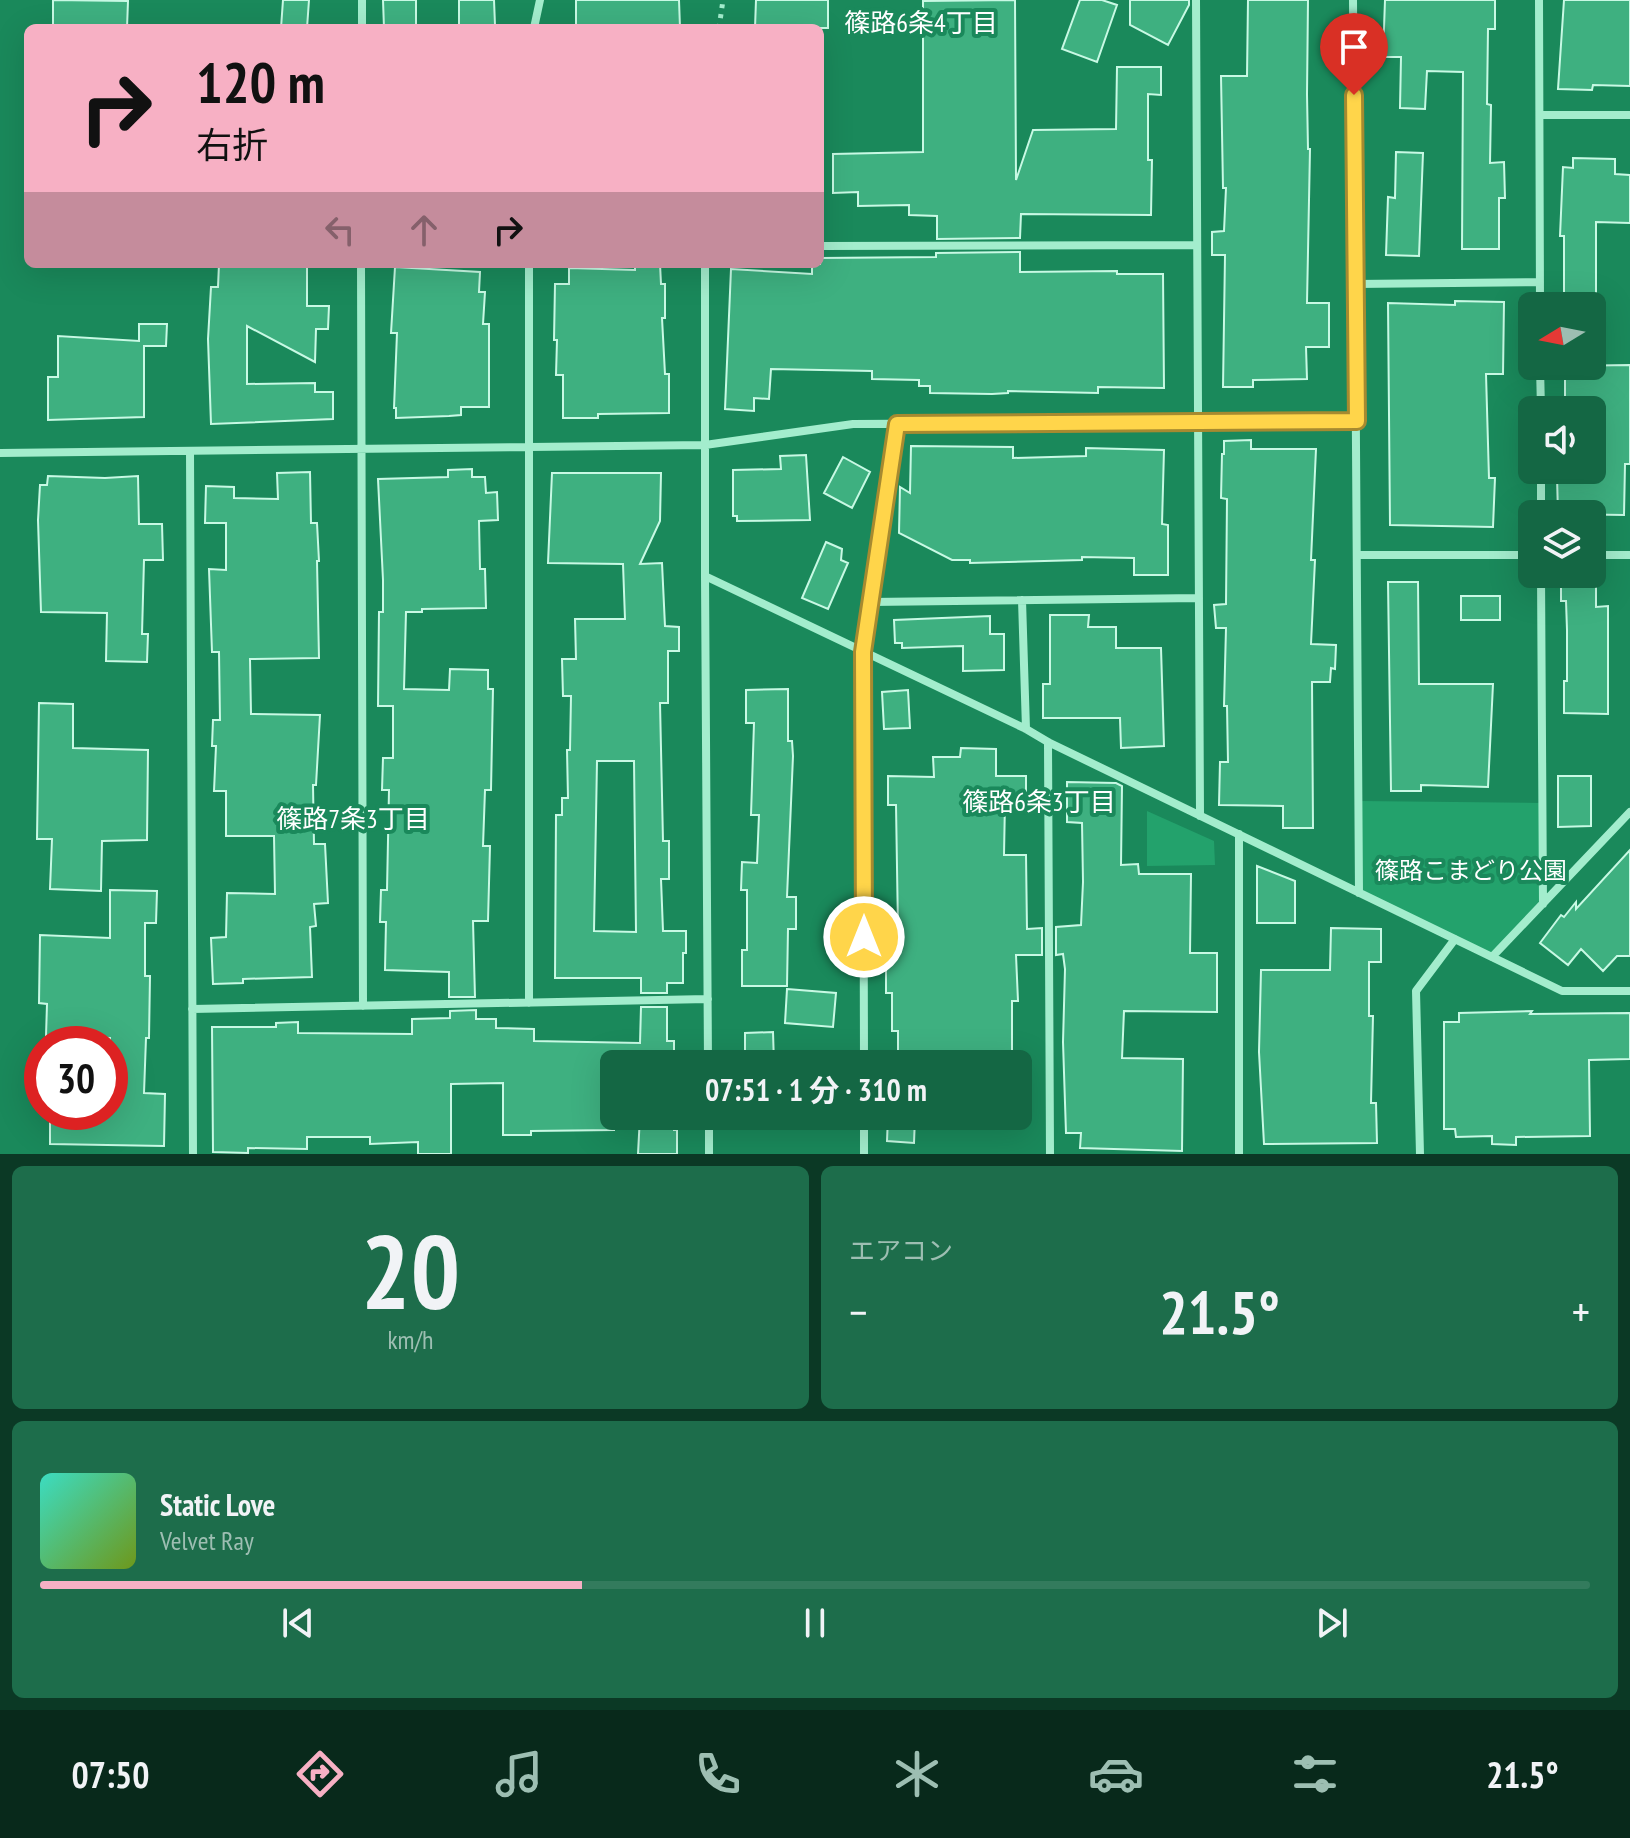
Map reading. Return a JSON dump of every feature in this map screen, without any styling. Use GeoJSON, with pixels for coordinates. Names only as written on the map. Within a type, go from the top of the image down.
{"type":"FeatureCollection","features":[{"type":"Feature","properties":{"kind":"street"},"geometry":{"type":"LineString","coordinates":[[362,0],[362,24]]}},
{"type":"Feature","properties":{"kind":"street"},"geometry":{"type":"LineString","coordinates":[[535,24],[540,0]]}},
{"type":"Feature","properties":{"kind":"street"},"geometry":{"type":"LineString","coordinates":[[1196,0],[1200,816]]}},
{"type":"Feature","properties":{"kind":"street"},"geometry":{"type":"LineString","coordinates":[[1353,0],[1359,893]]}},
{"type":"Feature","properties":{"kind":"street"},"geometry":{"type":"LineString","coordinates":[[1539,0],[1540,292]]}},
{"type":"Feature","properties":{"kind":"street"},"geometry":{"type":"LineString","coordinates":[[1540,115],[1630,115]]}},
{"type":"Feature","properties":{"kind":"street"},"geometry":{"type":"LineString","coordinates":[[824,246],[1197,245]]}},
{"type":"Feature","properties":{"kind":"street"},"geometry":{"type":"LineString","coordinates":[[361,268],[363,1006]]}},
{"type":"Feature","properties":{"kind":"street"},"geometry":{"type":"LineString","coordinates":[[529,268],[529,1003]]}},
{"type":"Feature","properties":{"kind":"street"},"geometry":{"type":"LineString","coordinates":[[705,268],[708,1050]]}},
{"type":"Feature","properties":{"kind":"street"},"geometry":{"type":"LineString","coordinates":[[1355,284],[1540,282]]}},
{"type":"Feature","properties":{"kind":"street"},"geometry":{"type":"LineString","coordinates":[[0,453],[705,445],[853,424],[1357,421]]}},
{"type":"Feature","properties":{"kind":"street"},"geometry":{"type":"LineString","coordinates":[[864,1050],[863,652],[897,424]]}},
{"type":"Feature","properties":{"kind":"street"},"geometry":{"type":"LineString","coordinates":[[190,451],[193,1154]]}},
{"type":"Feature","properties":{"kind":"street"},"geometry":{"type":"LineString","coordinates":[[1357,555],[1518,555]]}},
{"type":"Feature","properties":{"kind":"street"},"geometry":{"type":"LineString","coordinates":[[1606,555],[1630,555]]}},
{"type":"Feature","properties":{"kind":"street"},"geometry":{"type":"LineString","coordinates":[[705,576],[1562,991],[1630,991]]}},
{"type":"Feature","properties":{"kind":"street"},"geometry":{"type":"LineString","coordinates":[[1541,588],[1543,904]]}},
{"type":"Feature","properties":{"kind":"street"},"geometry":{"type":"LineString","coordinates":[[870,602],[1199,598]]}},
{"type":"Feature","properties":{"kind":"street"},"geometry":{"type":"LineString","coordinates":[[1022,600],[1026,729]]}},
{"type":"Feature","properties":{"kind":"street"},"geometry":{"type":"LineString","coordinates":[[1048,742],[1050,1154]]}},
{"type":"Feature","properties":{"kind":"street"},"geometry":{"type":"LineString","coordinates":[[1492,957],[1630,812]]}},
{"type":"Feature","properties":{"kind":"street"},"geometry":{"type":"LineString","coordinates":[[1239,834],[1239,1154]]}},
{"type":"Feature","properties":{"kind":"street"},"geometry":{"type":"LineString","coordinates":[[1420,1154],[1416,991],[1455,939]]}},
{"type":"Feature","properties":{"kind":"street"},"geometry":{"type":"LineString","coordinates":[[192,1009],[708,999]]}},
{"type":"Feature","properties":{"kind":"street"},"geometry":{"type":"LineString","coordinates":[[709,1130],[709,1154]]}},
{"type":"Feature","properties":{"kind":"street"},"geometry":{"type":"LineString","coordinates":[[864,1130],[864,1154]]}},
{"type":"Feature","properties":{"kind":"path"},"geometry":{"type":"LineString","coordinates":[[720,24],[723,0]]}},
{"type":"Feature","properties":{"kind":"green space","name":"篠路こまどり公園"},"geometry":{"type":"Polygon","coordinates":[[[1359,801],[1542,803],[1543,904],[1492,957],[1359,893],[1359,801]]]}},
{"type":"Feature","properties":{"kind":"green space"},"geometry":{"type":"Polygon","coordinates":[[[1147,811],[1214,841],[1215,865],[1147,866],[1147,811]]]}},
{"type":"Feature","properties":{"kind":"building"},"geometry":{"type":"Polygon","coordinates":[[[53,0],[128,1],[127,24],[53,24],[53,0]]]}},
{"type":"Feature","properties":{"kind":"building"},"geometry":{"type":"Polygon","coordinates":[[[283,0],[309,0],[307,24],[281,24],[283,0]]]}},
{"type":"Feature","properties":{"kind":"building"},"geometry":{"type":"Polygon","coordinates":[[[383,0],[416,0],[416,24],[384,24],[383,0]]]}},
{"type":"Feature","properties":{"kind":"building"},"geometry":{"type":"Polygon","coordinates":[[[459,0],[494,0],[495,24],[459,24],[459,0]]]}},
{"type":"Feature","properties":{"kind":"building"},"geometry":{"type":"Polygon","coordinates":[[[576,0],[679,0],[680,24],[576,24],[576,0]]]}},
{"type":"Feature","properties":{"kind":"building"},"geometry":{"type":"Polygon","coordinates":[[[756,0],[828,0],[828,28],[824,28],[824,24],[755,24],[756,0]]]}},
{"type":"Feature","properties":{"kind":"building"},"geometry":{"type":"Polygon","coordinates":[[[1015,0],[1016,180],[1033,130],[1116,129],[1117,67],[1161,67],[1161,95],[1148,94],[1151,215],[1021,214],[1020,238],[937,239],[937,216],[909,215],[909,205],[858,206],[858,192],[833,193],[833,154],[923,152],[923,1],[1015,0]]]}},
{"type":"Feature","properties":{"kind":"building"},"geometry":{"type":"Polygon","coordinates":[[[1080,0],[1102,0],[1117,5],[1097,62],[1062,49],[1080,0]]]}},
{"type":"Feature","properties":{"kind":"building"},"geometry":{"type":"Polygon","coordinates":[[[1130,0],[1189,0],[1189,5],[1168,45],[1130,25],[1130,0]]]}},
{"type":"Feature","properties":{"kind":"building"},"geometry":{"type":"Polygon","coordinates":[[[1248,0],[1308,0],[1310,149],[1307,303],[1329,303],[1329,347],[1306,347],[1307,379],[1253,380],[1253,387],[1223,387],[1225,255],[1212,255],[1212,232],[1224,231],[1226,188],[1223,188],[1221,76],[1247,76],[1248,0]]]}},
{"type":"Feature","properties":{"kind":"building"},"geometry":{"type":"Polygon","coordinates":[[[1385,0],[1495,0],[1495,29],[1488,29],[1487,104],[1491,105],[1490,163],[1504,162],[1505,198],[1499,198],[1499,249],[1462,249],[1463,72],[1427,71],[1425,109],[1400,108],[1401,57],[1383,57],[1385,0]]]}},
{"type":"Feature","properties":{"kind":"building"},"geometry":{"type":"Polygon","coordinates":[[[1564,0],[1630,0],[1630,86],[1593,85],[1592,90],[1558,89],[1564,0]]]}},
{"type":"Feature","properties":{"kind":"building"},"geometry":{"type":"Polygon","coordinates":[[[1396,152],[1423,153],[1419,256],[1386,255],[1388,197],[1395,198],[1396,152]]]}},
{"type":"Feature","properties":{"kind":"building"},"geometry":{"type":"Polygon","coordinates":[[[1573,158],[1615,159],[1615,174],[1630,175],[1630,223],[1596,222],[1596,292],[1564,292],[1564,236],[1560,236],[1563,167],[1573,168],[1573,158]]]}},
{"type":"Feature","properties":{"kind":"building"},"geometry":{"type":"Polygon","coordinates":[[[1020,252],[1020,272],[1163,274],[1164,388],[1098,387],[1098,393],[930,393],[930,386],[919,386],[919,380],[872,379],[872,371],[771,369],[769,399],[754,398],[754,411],[725,409],[731,269],[812,274],[812,268],[824,268],[824,258],[936,257],[936,253],[1020,252]]]}},
{"type":"Feature","properties":{"kind":"building"},"geometry":{"type":"Polygon","coordinates":[[[219,268],[307,268],[307,306],[329,306],[328,329],[316,329],[315,362],[247,326],[247,384],[315,383],[315,392],[333,392],[333,419],[211,424],[208,339],[211,287],[218,287],[219,268]]]}},
{"type":"Feature","properties":{"kind":"building"},"geometry":{"type":"Polygon","coordinates":[[[395,268],[480,272],[479,292],[485,292],[483,324],[489,324],[489,407],[461,407],[461,415],[396,418],[397,333],[391,333],[395,268]]]}},
{"type":"Feature","properties":{"kind":"building"},"geometry":{"type":"Polygon","coordinates":[[[569,268],[660,268],[661,284],[665,284],[665,318],[662,318],[665,374],[669,374],[669,413],[563,418],[563,375],[556,375],[555,284],[569,284],[569,268]]]}},
{"type":"Feature","properties":{"kind":"building"},"geometry":{"type":"Polygon","coordinates":[[[1455,301],[1504,302],[1503,374],[1486,374],[1489,478],[1495,478],[1493,527],[1390,525],[1388,303],[1455,305],[1455,301]]]}},
{"type":"Feature","properties":{"kind":"building"},"geometry":{"type":"Polygon","coordinates":[[[139,324],[167,324],[166,346],[144,346],[144,417],[48,420],[48,377],[58,377],[58,336],[139,341],[139,324]]]}},
{"type":"Feature","properties":{"kind":"building"},"geometry":{"type":"Polygon","coordinates":[[[1606,365],[1630,365],[1630,464],[1625,464],[1624,515],[1606,515],[1606,500],[1558,500],[1557,484],[1606,484],[1606,396],[1565,396],[1565,380],[1606,380],[1606,365]]]}},
{"type":"Feature","properties":{"kind":"building"},"geometry":{"type":"Polygon","coordinates":[[[1251,440],[1251,449],[1316,449],[1311,644],[1336,645],[1335,669],[1331,668],[1330,682],[1312,682],[1313,828],[1283,828],[1283,806],[1219,805],[1220,762],[1228,762],[1227,706],[1224,706],[1226,628],[1216,628],[1214,605],[1226,604],[1227,499],[1221,498],[1222,454],[1224,441],[1251,440]]]}},
{"type":"Feature","properties":{"kind":"building"},"geometry":{"type":"Polygon","coordinates":[[[911,446],[1013,447],[1013,458],[1086,456],[1086,448],[1164,450],[1162,524],[1168,525],[1168,575],[1134,575],[1134,558],[1082,557],[1082,560],[970,563],[970,560],[952,560],[899,533],[900,487],[910,493],[911,446]]]}},
{"type":"Feature","properties":{"kind":"building"},"geometry":{"type":"Polygon","coordinates":[[[806,455],[810,520],[737,521],[737,516],[733,516],[733,470],[781,469],[780,456],[806,455]]]}},
{"type":"Feature","properties":{"kind":"building"},"geometry":{"type":"Polygon","coordinates":[[[843,457],[870,472],[852,508],[824,493],[843,457]]]}},
{"type":"Feature","properties":{"kind":"building"},"geometry":{"type":"Polygon","coordinates":[[[472,469],[472,477],[485,477],[486,493],[497,492],[498,520],[479,521],[480,569],[485,569],[486,608],[406,612],[404,689],[449,690],[450,669],[488,670],[488,689],[493,689],[491,790],[485,790],[483,846],[490,846],[488,921],[473,921],[475,997],[449,997],[449,972],[385,970],[386,922],[380,922],[381,890],[387,890],[389,790],[382,790],[383,758],[393,758],[393,706],[378,706],[379,612],[383,612],[383,580],[378,479],[448,477],[448,470],[472,469]]]}},
{"type":"Feature","properties":{"kind":"building"},"geometry":{"type":"Polygon","coordinates":[[[310,472],[311,523],[317,523],[319,561],[319,658],[250,659],[251,714],[320,715],[316,785],[313,785],[314,844],[325,844],[328,903],[314,904],[316,926],[310,927],[312,977],[243,979],[243,983],[213,984],[211,938],[226,937],[227,893],[275,894],[274,836],[226,836],[226,791],[214,791],[216,746],[212,746],[213,720],[220,720],[219,652],[212,652],[209,569],[226,570],[226,523],[205,523],[206,486],[234,487],[234,498],[278,499],[277,473],[310,472]]]}},
{"type":"Feature","properties":{"kind":"building"},"geometry":{"type":"Polygon","coordinates":[[[552,473],[661,473],[660,521],[640,564],[662,563],[665,626],[679,627],[679,651],[668,651],[668,703],[660,703],[663,841],[669,841],[669,879],[661,879],[663,931],[686,931],[686,953],[683,953],[683,983],[667,983],[667,993],[641,993],[641,978],[555,978],[556,815],[562,815],[562,798],[568,798],[567,750],[570,750],[571,696],[563,696],[562,659],[576,659],[575,619],[625,619],[623,564],[548,563],[552,473]],[[597,761],[594,931],[636,932],[634,761],[597,761]]]}},
{"type":"Feature","properties":{"kind":"building"},"geometry":{"type":"Polygon","coordinates":[[[48,476],[138,476],[139,524],[162,524],[163,560],[144,560],[142,634],[148,634],[147,662],[106,661],[107,613],[41,612],[38,520],[40,485],[47,485],[48,476]]]}},
{"type":"Feature","properties":{"kind":"building"},"geometry":{"type":"Polygon","coordinates":[[[826,542],[842,549],[841,560],[848,563],[828,609],[802,598],[826,542]]]}},
{"type":"Feature","properties":{"kind":"building"},"geometry":{"type":"Polygon","coordinates":[[[1388,582],[1418,582],[1419,684],[1493,684],[1488,787],[1421,785],[1421,791],[1391,791],[1388,582]]]}},
{"type":"Feature","properties":{"kind":"building"},"geometry":{"type":"Polygon","coordinates":[[[1561,588],[1596,588],[1596,607],[1608,606],[1608,714],[1564,713],[1567,630],[1566,601],[1561,601],[1561,588]]]}},
{"type":"Feature","properties":{"kind":"building"},"geometry":{"type":"Polygon","coordinates":[[[1461,596],[1500,596],[1500,620],[1461,620],[1461,596]]]}},
{"type":"Feature","properties":{"kind":"building"},"geometry":{"type":"Polygon","coordinates":[[[1050,615],[1089,615],[1088,627],[1116,627],[1116,648],[1161,648],[1164,746],[1121,748],[1120,718],[1043,718],[1043,684],[1050,684],[1050,615]]]}},
{"type":"Feature","properties":{"kind":"building"},"geometry":{"type":"Polygon","coordinates":[[[990,616],[990,634],[1004,634],[1004,670],[963,671],[963,646],[902,648],[902,643],[895,643],[894,620],[990,616]]]}},
{"type":"Feature","properties":{"kind":"building"},"geometry":{"type":"Polygon","coordinates":[[[788,689],[788,741],[792,741],[793,756],[787,897],[796,897],[796,929],[788,929],[787,986],[742,986],[742,950],[747,950],[747,890],[741,890],[742,862],[757,863],[759,815],[751,815],[754,723],[746,723],[746,690],[788,689]]]}},
{"type":"Feature","properties":{"kind":"building"},"geometry":{"type":"Polygon","coordinates":[[[908,690],[910,728],[884,729],[882,692],[908,690]]]}},
{"type":"Feature","properties":{"kind":"building"},"geometry":{"type":"Polygon","coordinates":[[[39,703],[73,704],[73,748],[148,750],[147,840],[102,841],[101,891],[50,889],[52,839],[37,839],[39,703]]]}},
{"type":"Feature","properties":{"kind":"building"},"geometry":{"type":"Polygon","coordinates":[[[961,748],[996,749],[996,776],[1026,776],[1026,801],[1005,801],[1004,855],[1026,855],[1027,929],[1042,928],[1042,955],[1016,955],[1018,1001],[1012,1001],[1012,1050],[898,1050],[898,1031],[892,1031],[892,993],[886,993],[884,958],[883,930],[898,929],[896,805],[888,805],[888,776],[934,777],[933,757],[960,757],[961,748]]]}},
{"type":"Feature","properties":{"kind":"building"},"geometry":{"type":"Polygon","coordinates":[[[1558,776],[1591,776],[1591,826],[1558,827],[1558,776]]]}},
{"type":"Feature","properties":{"kind":"building"},"geometry":{"type":"Polygon","coordinates":[[[1067,782],[1116,783],[1122,786],[1121,865],[1138,864],[1139,874],[1191,874],[1190,953],[1217,953],[1217,1012],[1124,1011],[1122,1058],[1183,1059],[1182,1151],[1080,1148],[1081,1133],[1066,1133],[1063,1042],[1065,969],[1063,954],[1056,955],[1056,927],[1081,925],[1083,882],[1082,823],[1067,822],[1067,782]]]}},
{"type":"Feature","properties":{"kind":"building"},"geometry":{"type":"Polygon","coordinates":[[[1630,850],[1630,956],[1617,956],[1603,971],[1581,949],[1568,965],[1540,943],[1561,915],[1564,917],[1576,902],[1576,909],[1630,850]]]}},
{"type":"Feature","properties":{"kind":"building"},"geometry":{"type":"Polygon","coordinates":[[[1257,866],[1295,881],[1295,923],[1257,923],[1257,866]]]}},
{"type":"Feature","properties":{"kind":"building"},"geometry":{"type":"Polygon","coordinates":[[[110,890],[157,891],[156,923],[145,923],[145,976],[150,976],[144,1093],[165,1094],[164,1146],[50,1144],[50,1130],[128,1130],[128,1026],[46,1026],[47,1004],[39,1003],[40,935],[110,938],[110,890]]]}},
{"type":"Feature","properties":{"kind":"building"},"geometry":{"type":"Polygon","coordinates":[[[1331,928],[1381,929],[1381,962],[1369,962],[1369,1016],[1373,1016],[1371,1103],[1376,1103],[1377,1143],[1264,1144],[1259,1052],[1261,970],[1330,970],[1331,928]]]}},
{"type":"Feature","properties":{"kind":"building"},"geometry":{"type":"Polygon","coordinates":[[[787,989],[836,993],[833,1027],[785,1023],[787,989]]]}},
{"type":"Feature","properties":{"kind":"building"},"geometry":{"type":"Polygon","coordinates":[[[641,1007],[667,1007],[667,1041],[674,1041],[674,1050],[600,1050],[600,1130],[614,1130],[531,1131],[531,1135],[503,1135],[503,1083],[451,1084],[451,1154],[418,1154],[418,1142],[370,1144],[370,1137],[307,1137],[307,1149],[248,1148],[248,1153],[213,1152],[212,1027],[276,1027],[276,1023],[298,1022],[298,1033],[412,1034],[412,1019],[450,1018],[450,1011],[476,1010],[476,1019],[496,1019],[496,1028],[534,1029],[534,1041],[640,1043],[641,1007]]]}},
{"type":"Feature","properties":{"kind":"building"},"geometry":{"type":"Polygon","coordinates":[[[1532,1011],[1530,1014],[1630,1013],[1630,1059],[1589,1060],[1590,1136],[1516,1137],[1516,1145],[1492,1144],[1492,1136],[1456,1137],[1455,1129],[1444,1129],[1444,1022],[1459,1022],[1459,1013],[1532,1011]]]}},
{"type":"Feature","properties":{"kind":"building"},"geometry":{"type":"Polygon","coordinates":[[[773,1032],[774,1050],[745,1050],[745,1033],[773,1032]]]}},
{"type":"Feature","properties":{"kind":"building"},"geometry":{"type":"Polygon","coordinates":[[[639,1130],[677,1130],[677,1154],[638,1154],[639,1130]]]}},
{"type":"Feature","properties":{"kind":"building"},"geometry":{"type":"Polygon","coordinates":[[[887,1130],[914,1130],[914,1143],[887,1141],[887,1130]]]}},
{"type":"Feature","properties":{"kind":"district","name":"篠路6条4丁目"},"geometry":{"type":"Point","coordinates":[921,22]}},
{"type":"Feature","properties":{"kind":"district","name":"篠路6条3丁目"},"geometry":{"type":"Point","coordinates":[1039,801]}},
{"type":"Feature","properties":{"kind":"district","name":"篠路7条3丁目"},"geometry":{"type":"Point","coordinates":[353,818]}},
{"type":"Feature","properties":{"kind":"route"},"geometry":{"type":"LineString","coordinates":[[864,937],[863,652],[897,424],[1357,421],[1354,95]]}}]}
